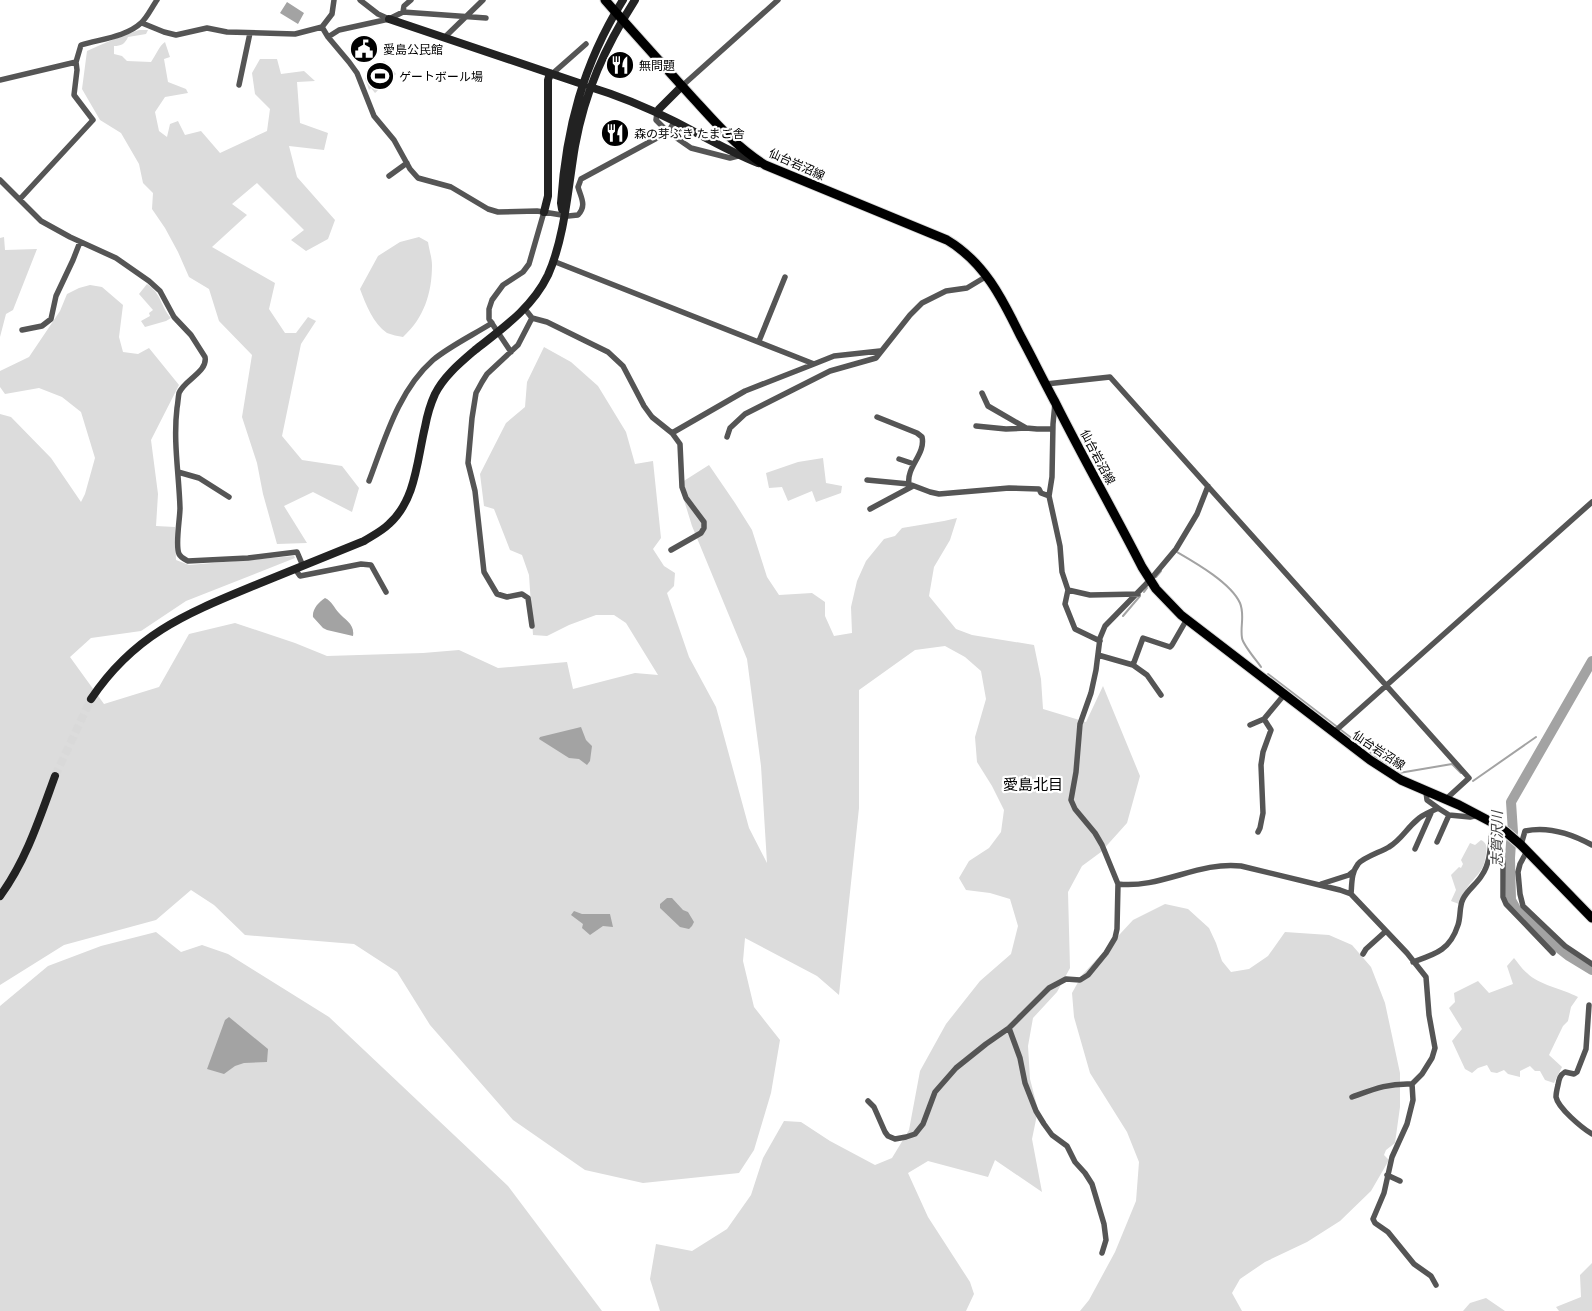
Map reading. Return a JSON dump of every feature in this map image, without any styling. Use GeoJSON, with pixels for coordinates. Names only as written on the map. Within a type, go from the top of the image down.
{"type":"FeatureCollection","features":[{"type":"Feature","properties":{"kind":"main road","name":"仙台岩沼線"},"geometry":{"type":"LineString","coordinates":[[606,0],[744,155],[947,240],[963,251],[987,276],[1002,299],[1055,403],[1150,580],[1168,603],[1333,733],[1385,771],[1426,792],[1446,799],[1479,815],[1494,824],[1522,846],[1592,918]]}},
{"type":"Feature","properties":{"kind":"street"},"geometry":{"type":"LineString","coordinates":[[20,199],[93,120],[74,95],[76,62],[81,45],[121,34],[142,23],[157,0]]}},
{"type":"Feature","properties":{"kind":"street"},"geometry":{"type":"LineString","coordinates":[[142,23],[176,35],[208,28],[227,32],[295,34],[322,27],[332,14],[334,0]]}},
{"type":"Feature","properties":{"kind":"street"},"geometry":{"type":"LineString","coordinates":[[360,0],[378,14],[390,19],[621,98],[657,113],[744,155]]}},
{"type":"Feature","properties":{"kind":"street"},"geometry":{"type":"LineString","coordinates":[[403,12],[404,6],[411,0]]}},
{"type":"Feature","properties":{"kind":"street"},"geometry":{"type":"LineString","coordinates":[[446,37],[484,0]]}},
{"type":"Feature","properties":{"kind":"street"},"geometry":{"type":"LineString","coordinates":[[586,86],[596,49],[623,0]]}},
{"type":"Feature","properties":{"kind":"street"},"geometry":{"type":"LineString","coordinates":[[91,699],[115,667],[147,638],[169,624],[208,604],[364,541],[388,526],[400,512],[411,491],[428,412],[434,396],[443,381],[453,369],[525,309],[542,285],[553,261],[564,216],[561,204],[565,155],[572,120],[586,86],[634,0]]}},
{"type":"Feature","properties":{"kind":"street"},"geometry":{"type":"LineString","coordinates":[[744,155],[730,158],[691,148],[668,132],[656,120],[657,113],[658,109],[682,86],[778,0]]}},
{"type":"Feature","properties":{"kind":"street"},"geometry":{"type":"LineString","coordinates":[[328,37],[339,30],[390,19],[403,12],[486,18]]}},
{"type":"Feature","properties":{"kind":"street"},"geometry":{"type":"LineString","coordinates":[[322,27],[357,73],[374,116],[394,140],[418,178],[451,187],[488,209],[498,212],[544,212],[572,217],[578,215],[582,211],[584,201],[578,186],[581,179],[668,132],[675,122]]}},
{"type":"Feature","properties":{"kind":"street"},"geometry":{"type":"LineString","coordinates":[[239,85],[250,32]]}},
{"type":"Feature","properties":{"kind":"street"},"geometry":{"type":"LineString","coordinates":[[511,352],[489,319],[489,309],[492,300],[503,285],[523,272],[529,264],[544,212],[548,196],[548,80],[551,74],[586,44]]}},
{"type":"Feature","properties":{"kind":"street"},"geometry":{"type":"LineString","coordinates":[[0,80],[76,62]]}},
{"type":"Feature","properties":{"kind":"street"},"geometry":{"type":"LineString","coordinates":[[389,176],[407,163]]}},
{"type":"Feature","properties":{"kind":"street"},"geometry":{"type":"LineString","coordinates":[[0,180],[41,221],[80,242],[116,258],[149,281],[160,292],[174,317],[191,335],[205,357],[204,366],[179,393],[175,441],[180,508],[178,548],[183,559],[248,558],[297,552],[303,566]]}},
{"type":"Feature","properties":{"kind":"street"},"geometry":{"type":"LineString","coordinates":[[22,330],[42,326],[51,319],[56,296],[80,242]]}},
{"type":"Feature","properties":{"kind":"street"},"geometry":{"type":"LineString","coordinates":[[553,261],[814,364]]}},
{"type":"Feature","properties":{"kind":"street"},"geometry":{"type":"LineString","coordinates":[[727,436],[730,428],[745,414],[830,371],[876,358],[910,315],[922,303],[946,291],[968,288],[987,276]]}},
{"type":"Feature","properties":{"kind":"street"},"geometry":{"type":"LineString","coordinates":[[759,342],[786,278]]}},
{"type":"Feature","properties":{"kind":"street"},"geometry":{"type":"LineString","coordinates":[[525,309],[532,318],[547,322],[608,352],[623,366],[644,406],[652,417],[672,433],[680,444],[682,488],[686,498],[704,522],[704,528],[701,533],[672,550]]}},
{"type":"Feature","properties":{"kind":"street"},"geometry":{"type":"LineString","coordinates":[[532,318],[522,340],[487,374],[476,393],[468,463],[475,491],[484,572],[497,594],[507,597],[522,594],[528,598],[532,626]]}},
{"type":"Feature","properties":{"kind":"street"},"geometry":{"type":"LineString","coordinates":[[369,481],[399,404],[416,378],[434,360],[492,323]]}},
{"type":"Feature","properties":{"kind":"street"},"geometry":{"type":"LineString","coordinates":[[672,433],[745,391],[834,356],[880,352]]}},
{"type":"Feature","properties":{"kind":"street"},"geometry":{"type":"LineString","coordinates":[[1046,384],[1110,377],[1469,778],[1446,799]]}},
{"type":"Feature","properties":{"kind":"street"},"geometry":{"type":"LineString","coordinates":[[982,393],[988,406],[1026,428]]}},
{"type":"Feature","properties":{"kind":"street"},"geometry":{"type":"LineString","coordinates":[[1055,403],[1052,429],[1052,477],[1049,496],[1060,546],[1062,572],[1068,590],[1065,604],[1073,626],[1077,630],[1100,641]]}},
{"type":"Feature","properties":{"kind":"street"},"geometry":{"type":"LineString","coordinates":[[877,417],[917,432],[922,437],[923,445],[909,480],[911,485]]}},
{"type":"Feature","properties":{"kind":"street"},"geometry":{"type":"LineString","coordinates":[[976,426],[1006,429],[1052,429]]}},
{"type":"Feature","properties":{"kind":"street"},"geometry":{"type":"LineString","coordinates":[[899,459],[914,464]]}},
{"type":"Feature","properties":{"kind":"street"},"geometry":{"type":"LineString","coordinates":[[178,472],[200,478],[229,497]]}},
{"type":"Feature","properties":{"kind":"street"},"geometry":{"type":"LineString","coordinates":[[867,480],[911,485],[939,494],[1009,488],[1039,489],[1049,496]]}},
{"type":"Feature","properties":{"kind":"street"},"geometry":{"type":"LineString","coordinates":[[870,509],[911,485]]}},
{"type":"Feature","properties":{"kind":"street"},"geometry":{"type":"LineString","coordinates":[[868,1101],[874,1107],[884,1132],[888,1136],[895,1139],[915,1134],[923,1124],[935,1092],[956,1068],[1009,1028],[1049,988],[1066,979],[1080,980],[1088,975],[1115,938],[1118,884],[1102,845],[1095,833],[1075,810],[1072,800],[1080,724],[1091,693],[1100,641],[1106,626],[1138,594],[1176,549],[1197,514],[1208,486]]}},
{"type":"Feature","properties":{"kind":"street"},"geometry":{"type":"LineString","coordinates":[[1333,733],[1592,502]]}},
{"type":"Feature","properties":{"kind":"street"},"geometry":{"type":"LineString","coordinates":[[295,569],[300,576],[361,564],[371,565],[386,592]]}},
{"type":"Feature","properties":{"kind":"street"},"geometry":{"type":"LineString","coordinates":[[1068,590],[1090,595],[1138,594]]}},
{"type":"Feature","properties":{"kind":"street"},"geometry":{"type":"LineString","coordinates":[[1133,665],[1143,638],[1170,647],[1187,619]]}},
{"type":"Feature","properties":{"kind":"street"},"geometry":{"type":"LineString","coordinates":[[1098,654],[1133,665],[1147,675],[1162,695]]}},
{"type":"Feature","properties":{"kind":"street"},"geometry":{"type":"LineString","coordinates":[[1250,725],[1264,719],[1284,695]]}},
{"type":"Feature","properties":{"kind":"street"},"geometry":{"type":"LineString","coordinates":[[1258,832],[1263,813],[1260,765],[1271,730],[1264,719]]}},
{"type":"Feature","properties":{"kind":"street"},"geometry":{"type":"LineString","coordinates":[[0,896],[20,864],[55,776]]}},
{"type":"Feature","properties":{"kind":"street"},"geometry":{"type":"LineString","coordinates":[[1426,792],[1427,800],[1449,815],[1470,818],[1479,815]]}},
{"type":"Feature","properties":{"kind":"street"},"geometry":{"type":"LineString","coordinates":[[1351,894],[1352,877],[1359,863],[1391,846],[1418,818],[1438,808]]}},
{"type":"Feature","properties":{"kind":"street"},"geometry":{"type":"LineString","coordinates":[[1415,849],[1431,813]]}},
{"type":"Feature","properties":{"kind":"street"},"geometry":{"type":"LineString","coordinates":[[1437,842],[1449,815]]}},
{"type":"Feature","properties":{"kind":"street"},"geometry":{"type":"LineString","coordinates":[[1413,962],[1439,953],[1451,939],[1458,925],[1462,900],[1468,890],[1482,876],[1487,866],[1494,824]]}},
{"type":"Feature","properties":{"kind":"street"},"geometry":{"type":"LineString","coordinates":[[1592,845],[1565,833],[1534,829],[1525,831],[1518,872],[1523,906],[1565,946],[1592,964]]}},
{"type":"Feature","properties":{"kind":"street"},"geometry":{"type":"LineString","coordinates":[[1491,841],[1503,862],[1506,904],[1553,954]]}},
{"type":"Feature","properties":{"kind":"street"},"geometry":{"type":"LineString","coordinates":[[1118,884],[1154,882],[1227,864],[1351,894],[1426,977],[1435,1048],[1432,1058],[1422,1074],[1412,1084],[1413,1100],[1407,1124],[1392,1157],[1384,1193],[1373,1217],[1374,1222],[1388,1232],[1414,1264],[1431,1276],[1436,1285]]}},
{"type":"Feature","properties":{"kind":"street"},"geometry":{"type":"LineString","coordinates":[[1319,885],[1349,875],[1354,871]]}},
{"type":"Feature","properties":{"kind":"street"},"geometry":{"type":"LineString","coordinates":[[1364,954],[1366,949],[1386,931]]}},
{"type":"Feature","properties":{"kind":"street"},"geometry":{"type":"LineString","coordinates":[[1590,1005],[1586,1049],[1577,1072],[1574,1074],[1562,1073],[1556,1096],[1559,1103],[1579,1125],[1592,1134]]}},
{"type":"Feature","properties":{"kind":"street"},"geometry":{"type":"LineString","coordinates":[[1009,1028],[1020,1058],[1024,1083],[1036,1111],[1052,1135],[1067,1146],[1075,1162],[1086,1173],[1092,1184],[1104,1224],[1106,1240],[1102,1253]]}},
{"type":"Feature","properties":{"kind":"street"},"geometry":{"type":"LineString","coordinates":[[1352,1097],[1380,1086],[1402,1083],[1412,1084]]}},
{"type":"Feature","properties":{"kind":"street"},"geometry":{"type":"LineString","coordinates":[[1387,1175],[1400,1181]]}},
{"type":"Feature","properties":{"kind":"shaded area"},"geometry":{"type":"Polygon","coordinates":[[[287,2],[304,13],[298,24],[280,13],[287,2]]]}},
{"type":"Feature","properties":{"kind":"shaded area"},"geometry":{"type":"Polygon","coordinates":[[[139,30],[148,30],[146,34],[128,37],[119,46],[114,46],[114,54],[122,56],[127,61],[151,62],[165,42],[170,57],[164,59],[168,82],[186,89],[188,93],[165,97],[155,112],[159,131],[167,137],[170,124],[178,121],[185,135],[201,131],[220,153],[267,131],[270,109],[255,94],[252,73],[260,59],[277,59],[281,74],[304,71],[315,81],[297,82],[300,123],[328,133],[324,150],[289,146],[297,177],[335,220],[328,239],[306,251],[291,240],[304,230],[257,183],[232,204],[247,215],[212,247],[275,283],[269,309],[285,333],[296,333],[308,317],[316,321],[301,344],[282,436],[302,460],[342,466],[359,488],[352,512],[313,492],[284,506],[307,543],[277,544],[263,494],[257,463],[242,417],[252,355],[219,321],[209,289],[189,277],[165,228],[152,209],[153,193],[143,183],[139,164],[121,133],[100,120],[82,89],[87,51],[139,30]]]}},
{"type":"Feature","properties":{"kind":"shaded area","name":"ゲートボール場"},"geometry":{"type":"Polygon","coordinates":[[[384,61],[396,74],[375,93],[371,88],[369,90],[365,78],[384,61]]]}},
{"type":"Feature","properties":{"kind":"shaded area"},"geometry":{"type":"Polygon","coordinates":[[[4,237],[5,250],[37,249],[13,310],[6,314],[0,337],[0,238],[4,237]]]}},
{"type":"Feature","properties":{"kind":"shaded area"},"geometry":{"type":"Polygon","coordinates":[[[419,237],[428,242],[432,259],[432,275],[428,295],[421,313],[403,337],[387,333],[382,329],[367,307],[360,289],[378,256],[400,242],[419,237]]]}},
{"type":"Feature","properties":{"kind":"shaded area"},"geometry":{"type":"Polygon","coordinates":[[[147,284],[156,292],[171,318],[145,327],[141,321],[150,316],[149,313],[153,310],[139,294],[147,284]]]}},
{"type":"Feature","properties":{"kind":"shaded area"},"geometry":{"type":"Polygon","coordinates":[[[90,285],[102,287],[123,305],[119,337],[123,352],[138,354],[149,348],[179,385],[151,440],[158,494],[156,526],[175,527],[176,560],[189,565],[294,556],[295,558],[186,601],[141,631],[91,638],[70,657],[104,704],[159,687],[189,634],[235,623],[327,656],[459,650],[498,668],[567,662],[573,689],[635,673],[658,675],[626,623],[614,615],[596,615],[547,636],[533,635],[529,575],[522,555],[510,550],[494,509],[484,506],[480,474],[506,423],[525,407],[527,382],[544,347],[571,362],[598,386],[626,432],[635,464],[653,461],[661,538],[653,549],[664,566],[675,573],[674,586],[667,593],[689,657],[716,707],[749,828],[767,863],[761,766],[747,659],[692,526],[679,484],[709,465],[752,530],[767,577],[779,595],[812,593],[825,602],[825,616],[834,636],[852,633],[851,607],[857,581],[866,561],[884,539],[895,536],[902,528],[957,518],[950,540],[934,567],[929,596],[956,629],[972,635],[1034,645],[1041,679],[1043,709],[1086,722],[1103,686],[1140,776],[1127,823],[1101,852],[1082,866],[1068,892],[1070,968],[1057,992],[1033,1018],[1028,1046],[1030,1079],[1038,1110],[1032,1139],[1042,1192],[995,1160],[988,1177],[928,1161],[908,1173],[928,1217],[970,1282],[974,1294],[966,1311],[660,1311],[650,1279],[656,1244],[692,1251],[727,1229],[751,1195],[763,1158],[784,1121],[801,1122],[830,1141],[875,1165],[892,1158],[909,1130],[920,1071],[946,1024],[980,981],[1011,954],[1018,926],[1010,899],[990,893],[966,890],[959,878],[969,861],[989,848],[1001,832],[1004,810],[977,762],[975,737],[986,699],[981,671],[965,657],[945,646],[915,650],[859,690],[859,808],[839,995],[817,976],[745,938],[743,961],[754,1007],[780,1040],[771,1093],[754,1150],[739,1173],[643,1183],[585,1170],[513,1120],[430,1025],[397,972],[354,944],[245,935],[214,905],[191,890],[156,920],[64,945],[0,985],[0,414],[11,417],[51,458],[81,502],[95,458],[81,412],[62,397],[39,388],[5,394],[0,387],[0,371],[29,357],[60,311],[67,294],[90,285]]]}},
{"type":"Feature","properties":{"kind":"shaded area"},"geometry":{"type":"Polygon","coordinates":[[[823,458],[826,483],[842,486],[841,493],[816,502],[812,491],[788,501],[782,487],[769,488],[766,473],[798,462],[823,458]]]}},
{"type":"Feature","properties":{"kind":"shaded area"},"geometry":{"type":"Polygon","coordinates":[[[325,598],[351,625],[353,636],[327,630],[313,617],[318,604],[325,598]]]}},
{"type":"Feature","properties":{"kind":"shaded area"},"geometry":{"type":"Polygon","coordinates":[[[581,727],[586,740],[592,746],[590,761],[587,765],[579,759],[569,758],[539,739],[540,737],[581,727]]]}},
{"type":"Feature","properties":{"kind":"shaded area"},"geometry":{"type":"Polygon","coordinates":[[[1481,840],[1486,847],[1482,868],[1468,887],[1459,904],[1451,901],[1456,890],[1451,875],[1459,867],[1461,868],[1463,864],[1461,860],[1470,843],[1475,845],[1481,840]]]}},
{"type":"Feature","properties":{"kind":"shaded area"},"geometry":{"type":"Polygon","coordinates":[[[667,898],[672,898],[683,910],[688,912],[694,922],[689,929],[680,927],[660,908],[660,904],[667,898]]]}},
{"type":"Feature","properties":{"kind":"shaded area"},"geometry":{"type":"Polygon","coordinates":[[[1165,904],[1188,909],[1209,928],[1222,961],[1231,972],[1249,969],[1268,956],[1285,932],[1329,935],[1352,945],[1371,967],[1385,1003],[1400,1073],[1400,1107],[1395,1143],[1386,1150],[1384,1155],[1389,1160],[1371,1191],[1340,1221],[1307,1242],[1265,1262],[1240,1279],[1232,1293],[1242,1311],[1080,1311],[1089,1300],[1115,1252],[1136,1201],[1139,1162],[1127,1132],[1090,1073],[1074,1017],[1072,993],[1082,975],[1133,920],[1165,904]]]}},
{"type":"Feature","properties":{"kind":"shaded area"},"geometry":{"type":"Polygon","coordinates":[[[574,911],[582,914],[610,914],[613,927],[603,926],[590,935],[582,928],[583,924],[571,915],[574,911]]]}},
{"type":"Feature","properties":{"kind":"shaded area"},"geometry":{"type":"Polygon","coordinates":[[[156,932],[181,952],[202,945],[228,954],[329,1017],[508,1186],[602,1311],[0,1311],[0,1006],[48,966],[101,946],[156,932]]]}},
{"type":"Feature","properties":{"kind":"shaded area"},"geometry":{"type":"Polygon","coordinates":[[[1514,958],[1523,970],[1532,977],[1544,984],[1578,997],[1571,1007],[1568,1021],[1563,1026],[1549,1055],[1562,1067],[1554,1083],[1545,1080],[1540,1071],[1535,1071],[1530,1066],[1520,1071],[1520,1077],[1508,1074],[1504,1070],[1497,1073],[1491,1072],[1487,1065],[1478,1068],[1472,1073],[1465,1069],[1452,1041],[1462,1029],[1449,1008],[1455,1002],[1454,993],[1478,981],[1489,993],[1513,984],[1507,966],[1514,958]]]}},
{"type":"Feature","properties":{"kind":"shaded area"},"geometry":{"type":"Polygon","coordinates":[[[229,1017],[268,1049],[267,1062],[244,1063],[235,1066],[224,1074],[207,1069],[225,1020],[229,1017]]]}},
{"type":"Feature","properties":{"kind":"shaded area"},"geometry":{"type":"Polygon","coordinates":[[[1592,1263],[1592,1311],[1559,1311],[1556,1307],[1581,1297],[1580,1275],[1592,1263]]]}},
{"type":"Feature","properties":{"kind":"shaded area"},"geometry":{"type":"Polygon","coordinates":[[[1486,1298],[1505,1311],[1463,1311],[1470,1303],[1486,1298]]]}},
{"type":"Feature","properties":{"kind":"waterway"},"geometry":{"type":"LineString","coordinates":[[1177,552],[1212,574],[1229,588],[1235,596],[1241,607],[1243,641],[1261,667]]}},
{"type":"Feature","properties":{"kind":"waterway"},"geometry":{"type":"LineString","coordinates":[[1156,577],[1161,571]]}},
{"type":"Feature","properties":{"kind":"waterway"},"geometry":{"type":"LineString","coordinates":[[1144,592],[1147,588]]}},
{"type":"Feature","properties":{"kind":"waterway"},"geometry":{"type":"LineString","coordinates":[[1123,616],[1140,596]]}},
{"type":"Feature","properties":{"kind":"waterway","name":"志賀沢川"},"geometry":{"type":"LineString","coordinates":[[1592,661],[1511,802],[1513,832],[1510,858],[1511,900],[1516,909],[1555,945],[1592,970]]}},
{"type":"Feature","properties":{"kind":"waterway"},"geometry":{"type":"LineString","coordinates":[[1268,674],[1336,726]]}},
{"type":"Feature","properties":{"kind":"waterway"},"geometry":{"type":"LineString","coordinates":[[1341,730],[1399,773],[1452,764],[1461,773]]}},
{"type":"Feature","properties":{"kind":"waterway"},"geometry":{"type":"LineString","coordinates":[[1473,781],[1536,737]]}},
{"type":"Feature","properties":{"kind":"waterway","name":"志賀沢川"},"geometry":{"type":"LineString","coordinates":[[1542,740],[1546,742]]}},
{"type":"Feature","properties":{"kind":"tunnel"},"geometry":{"type":"LineString","coordinates":[[55,776],[91,699]]}},
{"type":"Feature","properties":{"kind":"place","name":"愛島公民館"},"geometry":{"type":"Point","coordinates":[364,49]}},
{"type":"Feature","properties":{"kind":"place","name":"無問題"},"geometry":{"type":"Point","coordinates":[620,65]}},
{"type":"Feature","properties":{"kind":"place","name":"ゲートボール場"},"geometry":{"type":"Point","coordinates":[380,76]}},
{"type":"Feature","properties":{"kind":"place","name":"森の芽ぶき たまご舎"},"geometry":{"type":"Point","coordinates":[615,133]}},
{"type":"Feature","properties":{"kind":"district","name":"愛島北目"},"geometry":{"type":"Point","coordinates":[1033,784]}}]}
